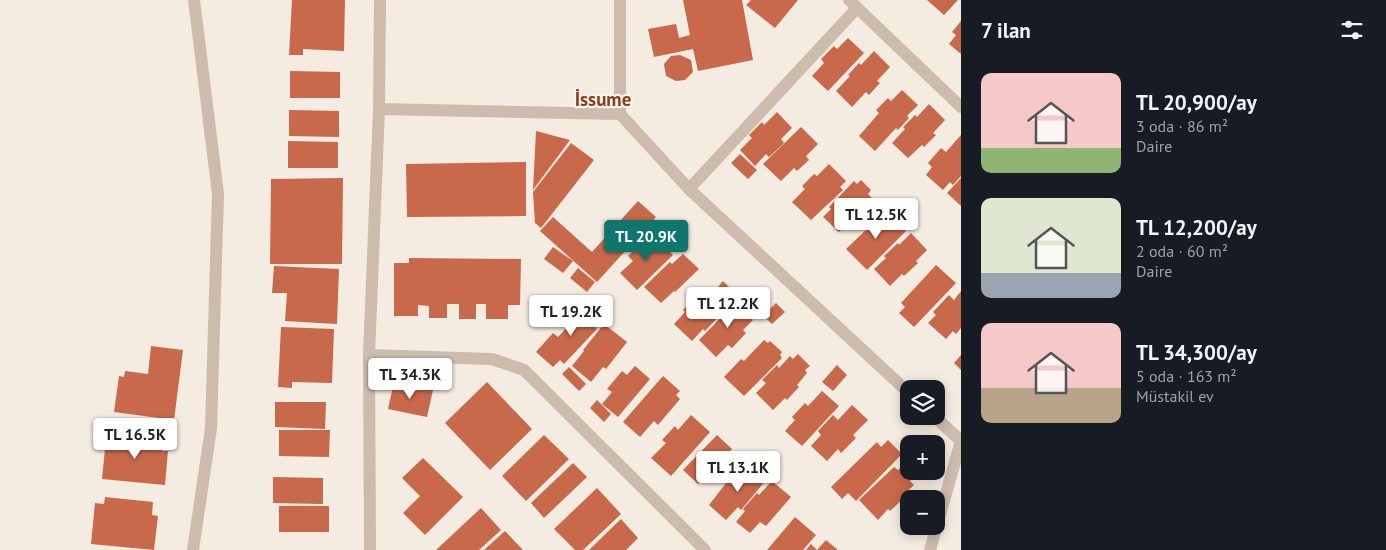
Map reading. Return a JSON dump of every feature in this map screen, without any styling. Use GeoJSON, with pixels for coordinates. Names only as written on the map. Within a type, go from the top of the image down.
{"type":"FeatureCollection","features":[{"type":"Feature","properties":{"kind":"street"},"geometry":{"type":"LineString","coordinates":[[193,550],[211,428],[218,194],[194,0]]}},
{"type":"Feature","properties":{"kind":"street"},"geometry":{"type":"LineString","coordinates":[[370,550],[369,354],[379,109],[380,0]]}},
{"type":"Feature","properties":{"kind":"street"},"geometry":{"type":"LineString","coordinates":[[620,0],[620,114],[689,190],[900,385]]}},
{"type":"Feature","properties":{"kind":"street"},"geometry":{"type":"LineString","coordinates":[[689,190],[853,4],[961,107]]}},
{"type":"Feature","properties":{"kind":"street"},"geometry":{"type":"LineString","coordinates":[[379,109],[620,114]]}},
{"type":"Feature","properties":{"kind":"street"},"geometry":{"type":"LineString","coordinates":[[369,354],[492,359],[524,370],[705,550]]}},
{"type":"Feature","properties":{"kind":"street"},"geometry":{"type":"LineString","coordinates":[[930,550],[961,441],[944,425]]}},
{"type":"Feature","properties":{"kind":"building"},"geometry":{"type":"Polygon","coordinates":[[[292,0],[345,0],[344,51],[303,49],[303,55],[289,55],[292,0]]]}},
{"type":"Feature","properties":{"kind":"building"},"geometry":{"type":"Polygon","coordinates":[[[683,0],[742,0],[753,60],[698,71],[693,49],[654,57],[648,29],[676,24],[679,38],[690,35],[683,0]]]}},
{"type":"Feature","properties":{"kind":"building"},"geometry":{"type":"Polygon","coordinates":[[[751,0],[798,0],[775,28],[746,5],[751,0]]]}},
{"type":"Feature","properties":{"kind":"building"},"geometry":{"type":"Polygon","coordinates":[[[927,0],[958,0],[944,15],[927,0]]]}},
{"type":"Feature","properties":{"kind":"building"},"geometry":{"type":"Polygon","coordinates":[[[961,21],[961,54],[949,44],[956,35],[952,32],[961,21]]]}},
{"type":"Feature","properties":{"kind":"building"},"geometry":{"type":"Polygon","coordinates":[[[848,38],[864,53],[828,91],[812,76],[824,63],[821,59],[834,46],[837,49],[848,38]]]}},
{"type":"Feature","properties":{"kind":"building"},"geometry":{"type":"Polygon","coordinates":[[[874,51],[890,67],[877,81],[880,83],[869,95],[866,92],[852,107],[836,91],[859,63],[861,65],[874,51]]]}},
{"type":"Feature","properties":{"kind":"building"},"geometry":{"type":"Polygon","coordinates":[[[680,55],[691,60],[693,72],[685,80],[676,81],[666,76],[664,64],[671,56],[680,55]]]}},
{"type":"Feature","properties":{"kind":"building"},"geometry":{"type":"Polygon","coordinates":[[[290,71],[340,72],[340,98],[290,98],[290,71]]]}},
{"type":"Feature","properties":{"kind":"building"},"geometry":{"type":"Polygon","coordinates":[[[902,90],[918,105],[907,116],[909,118],[898,130],[896,128],[875,151],[859,136],[879,113],[876,110],[888,98],[891,101],[902,90]]]}},
{"type":"Feature","properties":{"kind":"building"},"geometry":{"type":"Polygon","coordinates":[[[929,104],[945,120],[933,133],[936,135],[924,147],[922,145],[908,158],[892,143],[905,129],[903,127],[915,115],[917,117],[929,104]]]}},
{"type":"Feature","properties":{"kind":"building"},"geometry":{"type":"Polygon","coordinates":[[[289,110],[339,111],[339,137],[289,136],[289,110]]]}},
{"type":"Feature","properties":{"kind":"building"},"geometry":{"type":"Polygon","coordinates":[[[777,112],[792,128],[781,139],[784,143],[769,157],[766,154],[755,166],[740,150],[752,138],[749,135],[762,122],[764,125],[777,112]]]}},
{"type":"Feature","properties":{"kind":"building"},"geometry":{"type":"Polygon","coordinates":[[[801,127],[818,144],[806,156],[809,160],[797,171],[794,168],[781,181],[763,164],[801,127]]]}},
{"type":"Feature","properties":{"kind":"building"},"geometry":{"type":"Polygon","coordinates":[[[536,131],[570,140],[533,190],[536,131]]]}},
{"type":"Feature","properties":{"kind":"building"},"geometry":{"type":"Polygon","coordinates":[[[961,135],[961,176],[953,185],[950,182],[943,190],[926,175],[932,167],[928,163],[941,148],[946,152],[961,135]]]}},
{"type":"Feature","properties":{"kind":"building"},"geometry":{"type":"Polygon","coordinates":[[[288,141],[338,142],[338,168],[288,168],[288,141]]]}},
{"type":"Feature","properties":{"kind":"building"},"geometry":{"type":"Polygon","coordinates":[[[571,143],[594,160],[541,228],[535,223],[533,192],[571,143]]]}},
{"type":"Feature","properties":{"kind":"building"},"geometry":{"type":"Polygon","coordinates":[[[740,154],[757,170],[748,179],[731,163],[740,154]]]}},
{"type":"Feature","properties":{"kind":"building"},"geometry":{"type":"Polygon","coordinates":[[[526,162],[526,216],[407,217],[406,164],[526,162]]]}},
{"type":"Feature","properties":{"kind":"building"},"geometry":{"type":"Polygon","coordinates":[[[829,164],[846,181],[840,187],[843,190],[811,220],[792,202],[805,189],[802,186],[814,174],[817,176],[829,164]]]}},
{"type":"Feature","properties":{"kind":"building"},"geometry":{"type":"Polygon","coordinates":[[[343,178],[342,264],[270,264],[271,179],[343,178]]]}},
{"type":"Feature","properties":{"kind":"building"},"geometry":{"type":"Polygon","coordinates":[[[961,178],[961,206],[947,193],[961,178]]]}},
{"type":"Feature","properties":{"kind":"building"},"geometry":{"type":"Polygon","coordinates":[[[861,180],[871,190],[868,194],[872,198],[849,225],[847,224],[839,232],[823,217],[831,209],[829,207],[854,181],[857,184],[861,180]]]}},
{"type":"Feature","properties":{"kind":"building"},"geometry":{"type":"Polygon","coordinates":[[[638,201],[656,217],[597,282],[540,231],[553,217],[592,252],[638,201]]]}},
{"type":"Feature","properties":{"kind":"building"},"geometry":{"type":"Polygon","coordinates":[[[886,211],[906,231],[867,270],[846,249],[886,211]]]}},
{"type":"Feature","properties":{"kind":"building"},"geometry":{"type":"Polygon","coordinates":[[[911,233],[927,250],[916,261],[918,263],[904,276],[902,274],[890,286],[874,269],[886,258],[884,256],[911,233]]]}},
{"type":"Feature","properties":{"kind":"building"},"geometry":{"type":"Polygon","coordinates":[[[655,237],[673,255],[637,290],[620,273],[633,261],[628,256],[641,243],[645,246],[655,237]]]}},
{"type":"Feature","properties":{"kind":"building"},"geometry":{"type":"Polygon","coordinates":[[[553,247],[573,261],[563,273],[544,259],[553,247]]]}},
{"type":"Feature","properties":{"kind":"building"},"geometry":{"type":"Polygon","coordinates":[[[683,254],[699,269],[661,303],[644,287],[670,262],[672,264],[683,254]]]}},
{"type":"Feature","properties":{"kind":"building"},"geometry":{"type":"Polygon","coordinates":[[[409,258],[521,259],[520,305],[508,305],[508,319],[486,319],[486,304],[476,304],[476,319],[459,319],[459,304],[447,304],[447,318],[429,318],[429,306],[418,305],[418,316],[394,316],[394,263],[409,263],[409,258]]]}},
{"type":"Feature","properties":{"kind":"building"},"geometry":{"type":"Polygon","coordinates":[[[936,265],[956,283],[914,327],[899,313],[905,307],[901,303],[936,265]]]}},
{"type":"Feature","properties":{"kind":"building"},"geometry":{"type":"Polygon","coordinates":[[[274,266],[339,269],[337,324],[285,321],[287,293],[272,293],[274,266]]]}},
{"type":"Feature","properties":{"kind":"building"},"geometry":{"type":"Polygon","coordinates":[[[578,268],[595,282],[587,292],[570,278],[578,268]]]}},
{"type":"Feature","properties":{"kind":"building"},"geometry":{"type":"Polygon","coordinates":[[[723,281],[738,296],[705,331],[703,329],[692,341],[674,324],[685,312],[683,310],[697,295],[700,298],[709,289],[713,293],[723,281]]]}},
{"type":"Feature","properties":{"kind":"building"},"geometry":{"type":"Polygon","coordinates":[[[961,291],[961,328],[956,334],[953,331],[946,339],[928,323],[936,315],[933,312],[949,295],[954,300],[961,291]]]}},
{"type":"Feature","properties":{"kind":"building"},"geometry":{"type":"Polygon","coordinates":[[[739,299],[755,314],[751,318],[753,320],[743,330],[746,333],[732,348],[728,345],[716,357],[699,340],[739,299]]]}},
{"type":"Feature","properties":{"kind":"building"},"geometry":{"type":"Polygon","coordinates":[[[776,303],[785,312],[772,324],[763,316],[776,303]]]}},
{"type":"Feature","properties":{"kind":"building"},"geometry":{"type":"Polygon","coordinates":[[[591,304],[607,318],[597,328],[584,317],[597,329],[564,364],[560,360],[553,367],[536,352],[553,333],[558,337],[579,314],[582,316],[591,304]]]}},
{"type":"Feature","properties":{"kind":"building"},"geometry":{"type":"Polygon","coordinates":[[[604,324],[627,342],[606,369],[603,367],[591,382],[572,366],[604,324]]]}},
{"type":"Feature","properties":{"kind":"building"},"geometry":{"type":"Polygon","coordinates":[[[281,327],[334,329],[332,383],[292,382],[292,388],[278,387],[281,327]]]}},
{"type":"Feature","properties":{"kind":"building"},"geometry":{"type":"Polygon","coordinates":[[[764,340],[768,343],[770,341],[782,352],[780,355],[782,358],[744,396],[724,377],[741,359],[744,361],[764,340]]]}},
{"type":"Feature","properties":{"kind":"building"},"geometry":{"type":"Polygon","coordinates":[[[151,346],[183,350],[174,420],[114,412],[119,376],[124,377],[125,371],[148,374],[151,346]]]}},
{"type":"Feature","properties":{"kind":"building"},"geometry":{"type":"Polygon","coordinates":[[[798,354],[810,366],[805,370],[807,373],[797,385],[799,387],[787,400],[785,398],[773,410],[756,393],[766,383],[762,380],[777,365],[779,368],[790,356],[793,359],[798,354]]]}},
{"type":"Feature","properties":{"kind":"building"},"geometry":{"type":"Polygon","coordinates":[[[961,355],[961,370],[954,363],[961,355]]]}},
{"type":"Feature","properties":{"kind":"building"},"geometry":{"type":"Polygon","coordinates":[[[837,365],[847,375],[833,391],[822,382],[837,365]]]}},
{"type":"Feature","properties":{"kind":"building"},"geometry":{"type":"Polygon","coordinates":[[[635,366],[650,379],[618,417],[602,404],[612,392],[607,389],[622,371],[627,375],[635,366]]]}},
{"type":"Feature","properties":{"kind":"building"},"geometry":{"type":"Polygon","coordinates":[[[569,367],[586,384],[579,391],[562,374],[569,367]]]}},
{"type":"Feature","properties":{"kind":"building"},"geometry":{"type":"Polygon","coordinates":[[[663,376],[680,391],[676,395],[680,399],[658,425],[654,421],[640,437],[623,422],[663,376]]]}},
{"type":"Feature","properties":{"kind":"building"},"geometry":{"type":"Polygon","coordinates":[[[394,382],[433,390],[427,417],[388,409],[394,382]]]}},
{"type":"Feature","properties":{"kind":"building"},"geometry":{"type":"Polygon","coordinates":[[[487,382],[532,429],[490,470],[445,423],[487,382]]]}},
{"type":"Feature","properties":{"kind":"building"},"geometry":{"type":"Polygon","coordinates":[[[822,391],[839,406],[802,446],[785,431],[795,420],[792,417],[805,403],[808,406],[822,391]]]}},
{"type":"Feature","properties":{"kind":"building"},"geometry":{"type":"Polygon","coordinates":[[[597,400],[611,414],[604,422],[590,408],[597,400]]]}},
{"type":"Feature","properties":{"kind":"building"},"geometry":{"type":"Polygon","coordinates":[[[275,402],[326,402],[325,429],[275,427],[275,402]]]}},
{"type":"Feature","properties":{"kind":"building"},"geometry":{"type":"Polygon","coordinates":[[[852,405],[868,420],[853,435],[856,438],[841,453],[838,449],[827,461],[811,446],[821,435],[818,431],[833,415],[838,420],[852,405]]]}},
{"type":"Feature","properties":{"kind":"building"},"geometry":{"type":"Polygon","coordinates":[[[691,415],[710,432],[671,476],[651,458],[666,443],[662,440],[675,426],[678,430],[691,415]]]}},
{"type":"Feature","properties":{"kind":"building"},"geometry":{"type":"Polygon","coordinates":[[[279,430],[330,430],[329,457],[279,456],[279,430]]]}},
{"type":"Feature","properties":{"kind":"building"},"geometry":{"type":"Polygon","coordinates":[[[116,433],[164,438],[162,451],[168,451],[165,485],[102,479],[106,439],[115,439],[116,433]]]}},
{"type":"Feature","properties":{"kind":"building"},"geometry":{"type":"Polygon","coordinates":[[[544,435],[569,459],[526,501],[502,476],[544,435]]]}},
{"type":"Feature","properties":{"kind":"building"},"geometry":{"type":"Polygon","coordinates":[[[717,435],[732,449],[698,484],[683,470],[717,435]]]}},
{"type":"Feature","properties":{"kind":"building"},"geometry":{"type":"Polygon","coordinates":[[[888,440],[900,452],[900,456],[856,501],[848,493],[842,499],[831,487],[877,442],[881,447],[888,440]]]}},
{"type":"Feature","properties":{"kind":"building"},"geometry":{"type":"Polygon","coordinates":[[[423,458],[463,497],[425,535],[403,513],[420,496],[402,478],[423,458]]]}},
{"type":"Feature","properties":{"kind":"building"},"geometry":{"type":"Polygon","coordinates":[[[573,463],[587,477],[544,518],[531,503],[573,463]]]}},
{"type":"Feature","properties":{"kind":"building"},"geometry":{"type":"Polygon","coordinates":[[[751,465],[767,479],[741,510],[738,507],[726,520],[709,505],[730,478],[735,482],[751,465]]]}},
{"type":"Feature","properties":{"kind":"building"},"geometry":{"type":"Polygon","coordinates":[[[894,467],[898,470],[900,468],[900,480],[911,480],[910,481],[914,485],[909,490],[900,490],[900,502],[890,511],[888,509],[878,520],[859,500],[894,467]]]}},
{"type":"Feature","properties":{"kind":"building"},"geometry":{"type":"Polygon","coordinates":[[[273,477],[323,478],[323,504],[273,503],[273,477]]]}},
{"type":"Feature","properties":{"kind":"building"},"geometry":{"type":"Polygon","coordinates":[[[772,481],[791,497],[766,526],[760,522],[750,533],[736,522],[745,511],[743,509],[757,493],[759,495],[772,481]]]}},
{"type":"Feature","properties":{"kind":"building"},"geometry":{"type":"Polygon","coordinates":[[[597,488],[621,514],[583,550],[575,550],[554,529],[597,488]]]}},
{"type":"Feature","properties":{"kind":"building"},"geometry":{"type":"Polygon","coordinates":[[[105,497],[153,502],[152,515],[158,516],[154,550],[91,544],[95,503],[104,504],[105,497]]]}},
{"type":"Feature","properties":{"kind":"building"},"geometry":{"type":"Polygon","coordinates":[[[279,506],[329,506],[329,532],[279,532],[279,506]]]}},
{"type":"Feature","properties":{"kind":"building"},"geometry":{"type":"Polygon","coordinates":[[[481,508],[501,530],[479,550],[436,550],[481,508]]]}},
{"type":"Feature","properties":{"kind":"building"},"geometry":{"type":"Polygon","coordinates":[[[795,517],[816,535],[803,550],[767,550],[795,517]]]}},
{"type":"Feature","properties":{"kind":"building"},"geometry":{"type":"Polygon","coordinates":[[[621,519],[638,538],[626,550],[589,550],[621,519]]]}},
{"type":"Feature","properties":{"kind":"building"},"geometry":{"type":"Polygon","coordinates":[[[505,531],[523,550],[484,550],[505,531]]]}},
{"type":"Feature","properties":{"kind":"building"},"geometry":{"type":"Polygon","coordinates":[[[826,540],[838,550],[817,550],[826,540]]]}},
{"type":"Feature","properties":{"kind":"building"},"geometry":{"type":"Polygon","coordinates":[[[811,544],[817,550],[806,550],[811,544]]]}},
{"type":"Feature","properties":{"kind":"district","name":"İssume"},"geometry":{"type":"Point","coordinates":[603,99]}}]}
